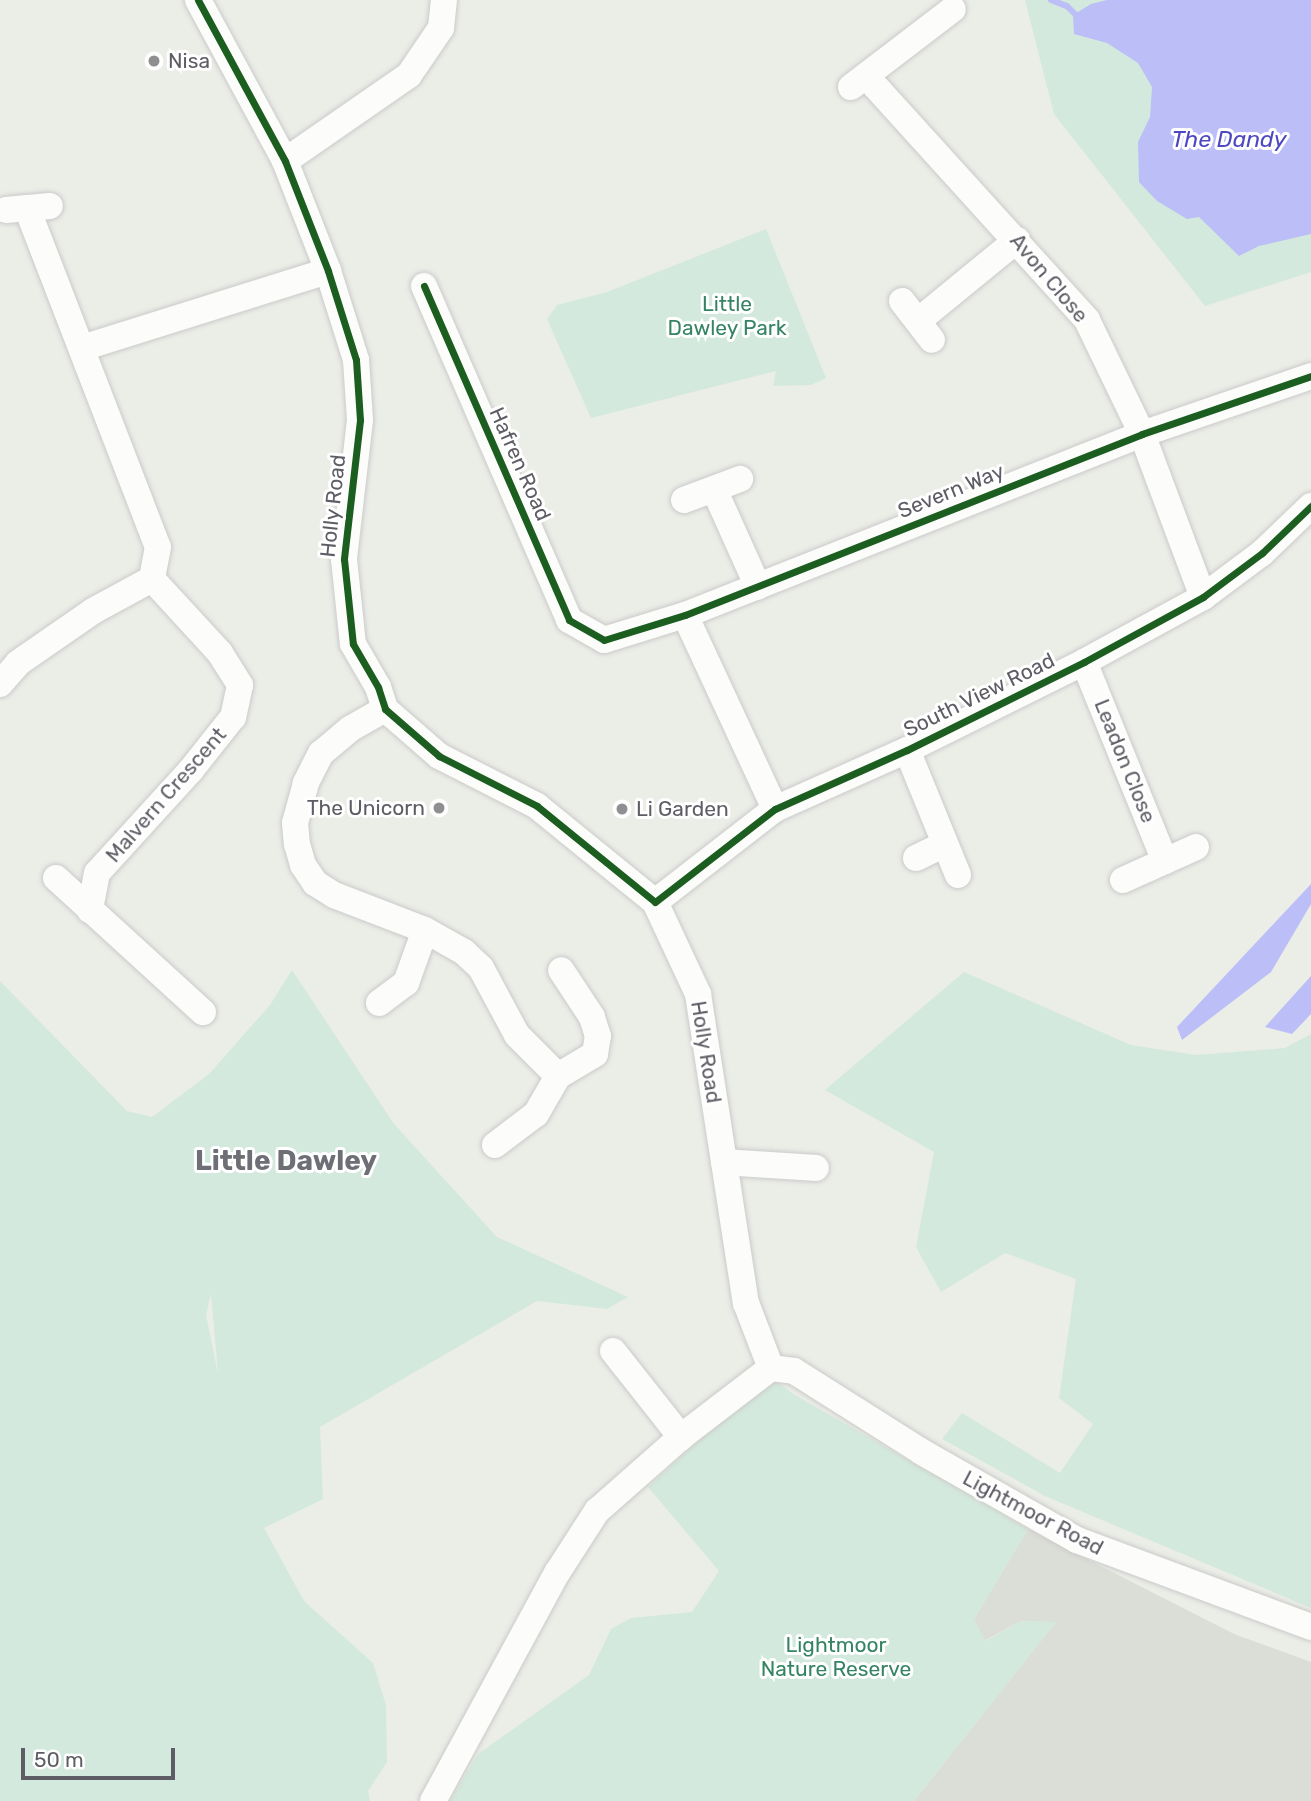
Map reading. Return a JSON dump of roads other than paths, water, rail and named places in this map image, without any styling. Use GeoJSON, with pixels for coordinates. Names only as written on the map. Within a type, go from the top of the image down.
{"type":"FeatureCollection","features":[{"type":"Feature","properties":{"kind":"street","name":"Holly Road"},"geometry":{"type":"LineString","coordinates":[[198,0],[285,161],[328,271],[356,360],[360,420],[344,559],[353,644],[378,687],[385,709],[439,756],[537,806],[655,902],[698,994],[746,1303],[771,1368]]}},
{"type":"Feature","properties":{"kind":"street"},"geometry":{"type":"LineString","coordinates":[[285,161],[409,75],[441,28],[444,0]]}},
{"type":"Feature","properties":{"kind":"street","name":"Avon Close"},"geometry":{"type":"LineString","coordinates":[[953,9],[858,81],[1017,240],[1087,320],[1142,434],[1203,597]]}},
{"type":"Feature","properties":{"kind":"street"},"geometry":{"type":"LineString","coordinates":[[0,684],[18,663],[93,611],[152,579],[158,547],[28,208]]}},
{"type":"Feature","properties":{"kind":"street"},"geometry":{"type":"LineString","coordinates":[[917,321],[1017,240]]}},
{"type":"Feature","properties":{"kind":"street"},"geometry":{"type":"LineString","coordinates":[[82,348],[328,271]]}},
{"type":"Feature","properties":{"kind":"street","name":"Hafren Road"},"geometry":{"type":"LineString","coordinates":[[424,286],[569,620],[604,640]]}},
{"type":"Feature","properties":{"kind":"street","name":"Severn Way"},"geometry":{"type":"LineString","coordinates":[[604,640],[685,615],[1142,434],[1311,376]]}},
{"type":"Feature","properties":{"kind":"street"},"geometry":{"type":"LineString","coordinates":[[684,500],[740,479]]}},
{"type":"Feature","properties":{"kind":"street"},"geometry":{"type":"LineString","coordinates":[[714,489],[758,587]]}},
{"type":"Feature","properties":{"kind":"street","name":"South View Road"},"geometry":{"type":"LineString","coordinates":[[655,902],[775,809],[907,750],[1084,662],[1203,597],[1262,553],[1311,506]]}},
{"type":"Feature","properties":{"kind":"street","name":"Malvern Crescent"},"geometry":{"type":"LineString","coordinates":[[90,910],[97,873],[191,770],[233,717],[240,685],[220,653],[152,579]]}},
{"type":"Feature","properties":{"kind":"street"},"geometry":{"type":"LineString","coordinates":[[685,615],[775,809]]}},
{"type":"Feature","properties":{"kind":"street","name":"Leadon Close"},"geometry":{"type":"LineString","coordinates":[[1084,662],[1165,860]]}},
{"type":"Feature","properties":{"kind":"street"},"geometry":{"type":"LineString","coordinates":[[385,709],[350,729],[321,754],[306,783],[295,823],[303,864],[314,883],[334,895],[425,930],[464,952],[481,968],[517,1035],[558,1076]]}},
{"type":"Feature","properties":{"kind":"street"},"geometry":{"type":"LineString","coordinates":[[907,750],[958,875]]}},
{"type":"Feature","properties":{"kind":"street"},"geometry":{"type":"LineString","coordinates":[[916,858],[945,844]]}},
{"type":"Feature","properties":{"kind":"street"},"geometry":{"type":"LineString","coordinates":[[1123,880],[1196,847]]}},
{"type":"Feature","properties":{"kind":"street"},"geometry":{"type":"LineString","coordinates":[[55,878],[203,1012]]}},
{"type":"Feature","properties":{"kind":"street"},"geometry":{"type":"LineString","coordinates":[[379,1003],[406,983],[425,930]]}},
{"type":"Feature","properties":{"kind":"street"},"geometry":{"type":"LineString","coordinates":[[495,1145],[536,1114],[558,1076],[595,1054],[598,1036],[592,1017],[561,970]]}},
{"type":"Feature","properties":{"kind":"street"},"geometry":{"type":"LineString","coordinates":[[724,1162],[816,1168]]}},
{"type":"Feature","properties":{"kind":"street"},"geometry":{"type":"LineString","coordinates":[[613,1351],[681,1437]]}},
{"type":"Feature","properties":{"kind":"street"},"geometry":{"type":"LineString","coordinates":[[433,1801],[557,1573],[597,1511],[681,1437],[771,1368]]}},
{"type":"Feature","properties":{"kind":"street","name":"Lightmoor Road"},"geometry":{"type":"LineString","coordinates":[[771,1368],[794,1371],[922,1452],[1077,1540],[1311,1627]]}},
{"type":"Feature","properties":{"kind":"water","name":"The Dandy"},"geometry":{"type":"Polygon","coordinates":[[[1107,0],[1311,0],[1311,234],[1259,246],[1239,256],[1199,217],[1187,219],[1157,201],[1139,182],[1138,142],[1150,117],[1152,87],[1138,63],[1107,43],[1074,34],[1073,15],[1091,4],[1107,0]]]}},
{"type":"Feature","properties":{"kind":"water"},"geometry":{"type":"Polygon","coordinates":[[[1311,884],[1311,904],[1271,972],[1182,1040],[1177,1027],[1311,884]]]}},
{"type":"Feature","properties":{"kind":"water"},"geometry":{"type":"Polygon","coordinates":[[[1311,976],[1311,1014],[1292,1034],[1265,1027],[1311,976]]]}},
{"type":"Feature","properties":{"kind":"waterway"},"geometry":{"type":"LineString","coordinates":[[1051,0],[1067,6],[1078,17]]}},
{"type":"Feature","properties":{"kind":"place","name":"Nisa"},"geometry":{"type":"Point","coordinates":[154,61]}},
{"type":"Feature","properties":{"kind":"place","name":"The Unicorn"},"geometry":{"type":"Point","coordinates":[439,808]}},
{"type":"Feature","properties":{"kind":"place","name":"Li Garden"},"geometry":{"type":"Point","coordinates":[622,809]}},
{"type":"Feature","properties":{"kind":"district","name":"Little Dawley"},"geometry":{"type":"Point","coordinates":[286,1161]}},
{"type":"Feature","properties":{"kind":"park label","name":"Little Dawley Park"},"geometry":{"type":"Point","coordinates":[727,316]}},
{"type":"Feature","properties":{"kind":"park label","name":"Lightmoor Nature Reserve"},"geometry":{"type":"Point","coordinates":[836,1657]}}]}
